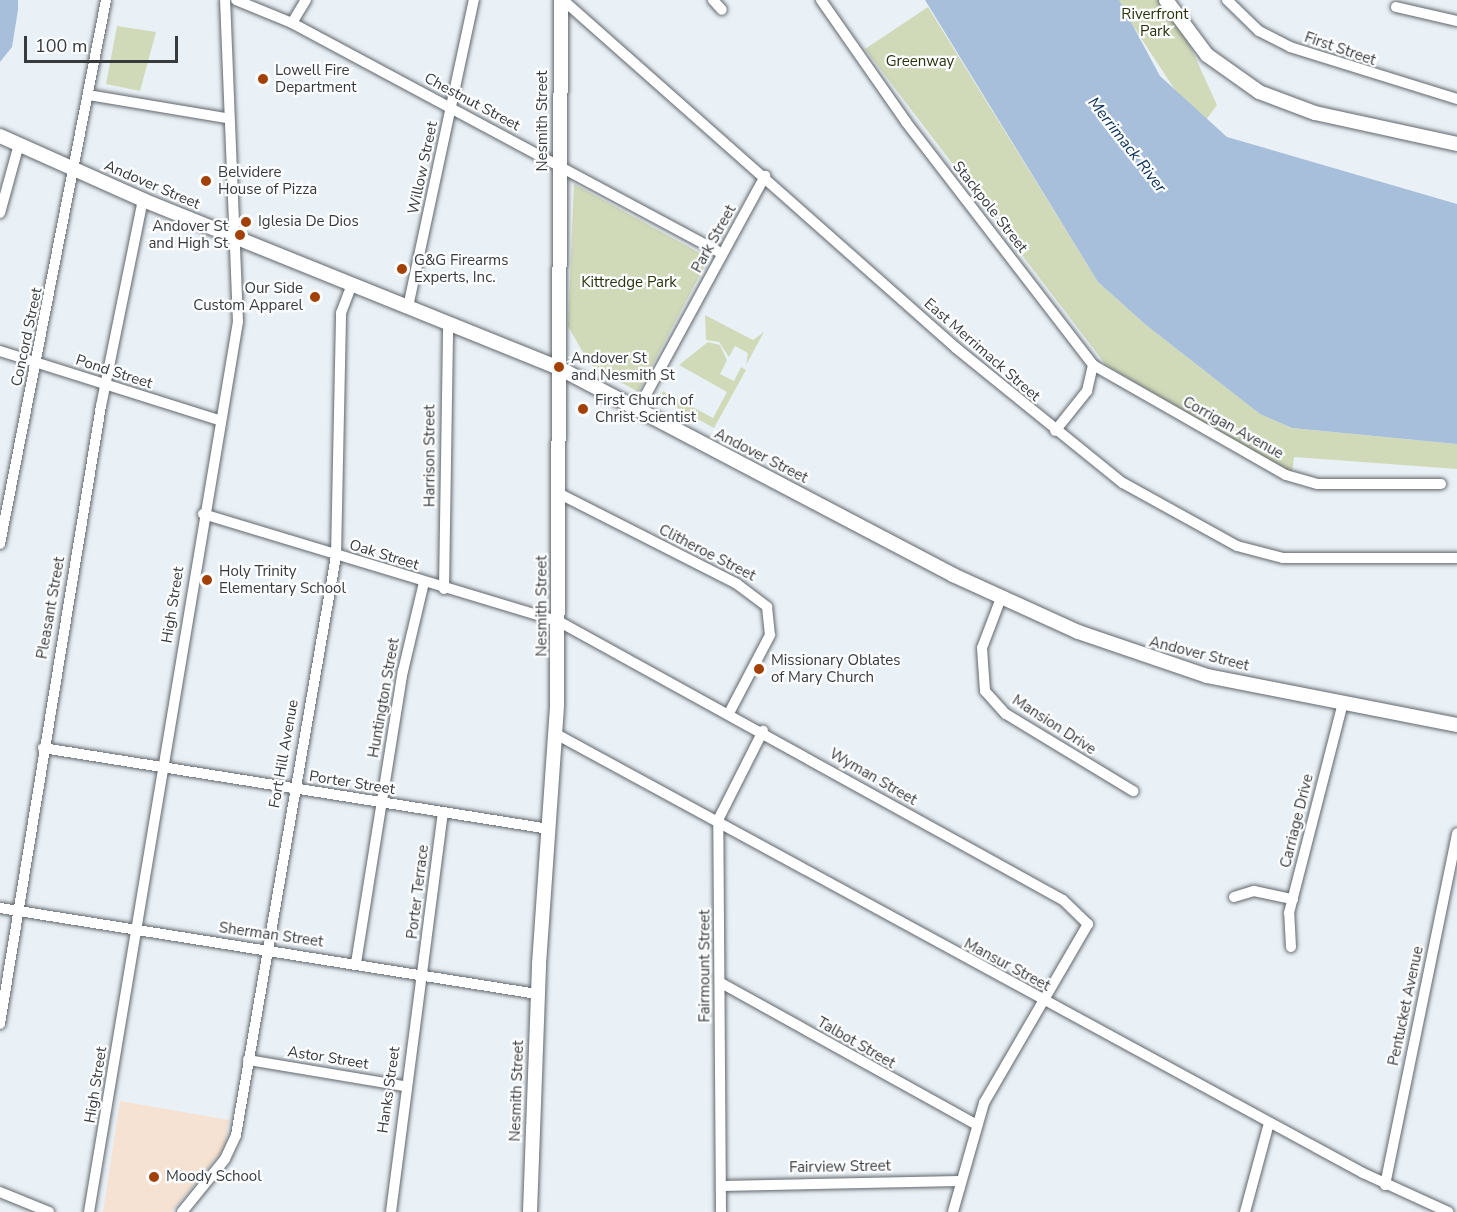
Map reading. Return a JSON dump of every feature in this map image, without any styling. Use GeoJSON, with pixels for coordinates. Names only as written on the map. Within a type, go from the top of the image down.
{"type":"FeatureCollection","features":[{"type":"Feature","properties":{"kind":"main road","name":"Nesmith Street"},"geometry":{"type":"LineString","coordinates":[[530,1212],[537,994],[556,734],[561,369],[562,0]]}},
{"type":"Feature","properties":{"kind":"main road"},"geometry":{"type":"LineString","coordinates":[[1166,0],[1207,55],[1258,92],[1315,113],[1457,144]]}},
{"type":"Feature","properties":{"kind":"main road","name":"Andover Street"},"geometry":{"type":"LineString","coordinates":[[0,136],[143,200],[561,369],[637,411],[1001,598],[1161,663],[1343,703],[1457,725]]}},
{"type":"Feature","properties":{"kind":"street","name":"Concord Street"},"geometry":{"type":"LineString","coordinates":[[0,544],[76,171],[106,0]]}},
{"type":"Feature","properties":{"kind":"street","name":"High Street"},"geometry":{"type":"LineString","coordinates":[[89,1212],[203,514],[238,322],[237,239],[226,118],[225,0]]}},
{"type":"Feature","properties":{"kind":"street","name":"Chestnut Street"},"geometry":{"type":"LineString","coordinates":[[236,0],[292,23],[722,254]]}},
{"type":"Feature","properties":{"kind":"street"},"geometry":{"type":"LineString","coordinates":[[292,23],[306,0]]}},
{"type":"Feature","properties":{"kind":"street","name":"Willow Street"},"geometry":{"type":"LineString","coordinates":[[408,307],[474,0]]}},
{"type":"Feature","properties":{"kind":"street","name":"East Merrimack Street"},"geometry":{"type":"LineString","coordinates":[[562,0],[1055,431],[1123,483],[1237,546],[1283,558],[1457,558]]}},
{"type":"Feature","properties":{"kind":"street"},"geometry":{"type":"LineString","coordinates":[[713,0],[722,10]]}},
{"type":"Feature","properties":{"kind":"street","name":"Stackpole Street"},"geometry":{"type":"LineString","coordinates":[[821,0],[906,122],[1093,365]]}},
{"type":"Feature","properties":{"kind":"street","name":"First Street"},"geometry":{"type":"LineString","coordinates":[[1227,0],[1259,31],[1290,47],[1457,99]]}},
{"type":"Feature","properties":{"kind":"street"},"geometry":{"type":"LineString","coordinates":[[1396,7],[1457,21]]}},
{"type":"Feature","properties":{"kind":"street"},"geometry":{"type":"LineString","coordinates":[[88,95],[226,118]]}},
{"type":"Feature","properties":{"kind":"street"},"geometry":{"type":"LineString","coordinates":[[0,213],[19,144]]}},
{"type":"Feature","properties":{"kind":"street","name":"Park Street"},"geometry":{"type":"LineString","coordinates":[[637,411],[765,176]]}},
{"type":"Feature","properties":{"kind":"street","name":"Pleasant Street"},"geometry":{"type":"LineString","coordinates":[[0,1024],[43,748],[106,385],[143,200]]}},
{"type":"Feature","properties":{"kind":"street","name":"Fort Hill Avenue"},"geometry":{"type":"LineString","coordinates":[[182,1212],[231,1149],[248,1060],[293,789],[336,556],[339,334],[352,284]]}},
{"type":"Feature","properties":{"kind":"street","name":"Harrison Street"},"geometry":{"type":"LineString","coordinates":[[444,589],[448,323]]}},
{"type":"Feature","properties":{"kind":"street","name":"Pond Street"},"geometry":{"type":"LineString","coordinates":[[0,351],[219,420]]}},
{"type":"Feature","properties":{"kind":"street"},"geometry":{"type":"LineString","coordinates":[[1055,431],[1087,391],[1093,365]]}},
{"type":"Feature","properties":{"kind":"street","name":"Corrigan Avenue"},"geometry":{"type":"LineString","coordinates":[[1093,365],[1286,475],[1318,484],[1441,484]]}},
{"type":"Feature","properties":{"kind":"street","name":"Clitheroe Street"},"geometry":{"type":"LineString","coordinates":[[558,493],[737,584],[767,607],[770,635],[729,712]]}},
{"type":"Feature","properties":{"kind":"street","name":"Oak Street"},"geometry":{"type":"LineString","coordinates":[[203,514],[444,589],[558,621]]}},
{"type":"Feature","properties":{"kind":"street","name":"Huntington Street"},"geometry":{"type":"LineString","coordinates":[[356,963],[408,642],[424,582]]}},
{"type":"Feature","properties":{"kind":"street","name":"Mansion Drive"},"geometry":{"type":"LineString","coordinates":[[1001,598],[982,648],[986,691],[1006,714],[1133,791]]}},
{"type":"Feature","properties":{"kind":"street","name":"Wyman Street"},"geometry":{"type":"LineString","coordinates":[[558,621],[729,712],[1062,900],[1088,924],[1041,1000]]}},
{"type":"Feature","properties":{"kind":"street","name":"Carriage Drive"},"geometry":{"type":"LineString","coordinates":[[1291,947],[1293,899],[1343,703]]}},
{"type":"Feature","properties":{"kind":"street","name":"Fairmount Street"},"geometry":{"type":"LineString","coordinates":[[721,1212],[722,983],[718,820],[763,731]]}},
{"type":"Feature","properties":{"kind":"street","name":"Mansur Street"},"geometry":{"type":"LineString","coordinates":[[556,734],[718,820],[1041,1000],[1269,1123],[1385,1185],[1448,1212]]}},
{"type":"Feature","properties":{"kind":"street","name":"Porter Street"},"geometry":{"type":"LineString","coordinates":[[43,748],[443,814],[549,828]]}},
{"type":"Feature","properties":{"kind":"street","name":"Porter Terrace"},"geometry":{"type":"LineString","coordinates":[[422,974],[443,814]]}},
{"type":"Feature","properties":{"kind":"street","name":"Pentucket Avenue"},"geometry":{"type":"LineString","coordinates":[[1385,1185],[1457,833]]}},
{"type":"Feature","properties":{"kind":"street"},"geometry":{"type":"LineString","coordinates":[[1234,897],[1254,891],[1293,899]]}},
{"type":"Feature","properties":{"kind":"street","name":"Sherman Street"},"geometry":{"type":"LineString","coordinates":[[0,908],[356,963],[537,994]]}},
{"type":"Feature","properties":{"kind":"street","name":"Hanks Street"},"geometry":{"type":"LineString","coordinates":[[391,1212],[404,1086],[422,974]]}},
{"type":"Feature","properties":{"kind":"street","name":"Talbot Street"},"geometry":{"type":"LineString","coordinates":[[722,983],[977,1125]]}},
{"type":"Feature","properties":{"kind":"street"},"geometry":{"type":"LineString","coordinates":[[953,1212],[958,1181],[977,1125],[1011,1048],[1041,1000]]}},
{"type":"Feature","properties":{"kind":"street","name":"Astor Street"},"geometry":{"type":"LineString","coordinates":[[248,1060],[404,1086]]}},
{"type":"Feature","properties":{"kind":"street"},"geometry":{"type":"LineString","coordinates":[[1245,1212],[1269,1123]]}},
{"type":"Feature","properties":{"kind":"street","name":"Fairview Street"},"geometry":{"type":"LineString","coordinates":[[722,1186],[958,1181]]}},
{"type":"Feature","properties":{"kind":"street"},"geometry":{"type":"LineString","coordinates":[[0,1192],[49,1212]]}},
{"type":"Feature","properties":{"kind":"shaded area","name":"Moody School"},"geometry":{"type":"Polygon","coordinates":[[[120,1101],[229,1120],[224,1149],[171,1212],[103,1212],[120,1101]]]}},
{"type":"Feature","properties":{"kind":"green space","name":"Riverfront Park"},"geometry":{"type":"Polygon","coordinates":[[[1116,0],[1169,0],[1217,105],[1200,128],[1116,0]]]}},
{"type":"Feature","properties":{"kind":"green space","name":"Greenway"},"geometry":{"type":"Polygon","coordinates":[[[928,7],[1098,282],[1146,325],[1260,414],[1292,428],[1457,444],[1457,469],[1294,457],[1292,474],[1106,365],[865,49],[928,7]]]}},
{"type":"Feature","properties":{"kind":"green space"},"geometry":{"type":"Polygon","coordinates":[[[117,26],[156,32],[140,91],[106,84],[117,26]]]}},
{"type":"Feature","properties":{"kind":"green space","name":"Kittredge Park"},"geometry":{"type":"Polygon","coordinates":[[[574,184],[709,258],[638,392],[590,365],[568,326],[574,184]]]}},
{"type":"Feature","properties":{"kind":"green space"},"geometry":{"type":"Polygon","coordinates":[[[705,315],[753,340],[764,332],[746,365],[748,353],[735,346],[729,357],[719,342],[706,340],[705,315]]]}},
{"type":"Feature","properties":{"kind":"green space"},"geometry":{"type":"Polygon","coordinates":[[[708,342],[720,345],[727,360],[720,374],[734,381],[741,367],[746,370],[714,428],[659,398],[663,391],[713,418],[727,392],[679,365],[708,342]]]}},
{"type":"Feature","properties":{"kind":"water"},"geometry":{"type":"Polygon","coordinates":[[[0,0],[18,0],[18,10],[12,47],[0,62],[0,0]]]}},
{"type":"Feature","properties":{"kind":"water","name":"Merrimack River"},"geometry":{"type":"Polygon","coordinates":[[[925,0],[1119,0],[1160,76],[1227,137],[1457,204],[1457,444],[1292,428],[1260,414],[1146,325],[1098,282],[925,0]]]}},
{"type":"Feature","properties":{"kind":"place","name":"Lowell Fire Department"},"geometry":{"type":"Point","coordinates":[263,79]}},
{"type":"Feature","properties":{"kind":"place","name":"Belvidere House of Pizza"},"geometry":{"type":"Point","coordinates":[206,181]}},
{"type":"Feature","properties":{"kind":"place","name":"Iglesia De Dios"},"geometry":{"type":"Point","coordinates":[246,222]}},
{"type":"Feature","properties":{"kind":"place","name":"Andover St and High St"},"geometry":{"type":"Point","coordinates":[240,235]}},
{"type":"Feature","properties":{"kind":"place","name":"G&G Firearms Experts, Inc."},"geometry":{"type":"Point","coordinates":[402,269]}},
{"type":"Feature","properties":{"kind":"place","name":"Our Side Custom Apparel"},"geometry":{"type":"Point","coordinates":[315,297]}},
{"type":"Feature","properties":{"kind":"place","name":"Andover St and Nesmith St"},"geometry":{"type":"Point","coordinates":[559,367]}},
{"type":"Feature","properties":{"kind":"place","name":"First Church of Christ Scientist"},"geometry":{"type":"Point","coordinates":[583,409]}},
{"type":"Feature","properties":{"kind":"place","name":"Holy Trinity Elementary School"},"geometry":{"type":"Point","coordinates":[207,580]}},
{"type":"Feature","properties":{"kind":"place","name":"Missionary Oblates of Mary Church"},"geometry":{"type":"Point","coordinates":[759,669]}},
{"type":"Feature","properties":{"kind":"place","name":"Moody School"},"geometry":{"type":"Point","coordinates":[154,1177]}}]}
